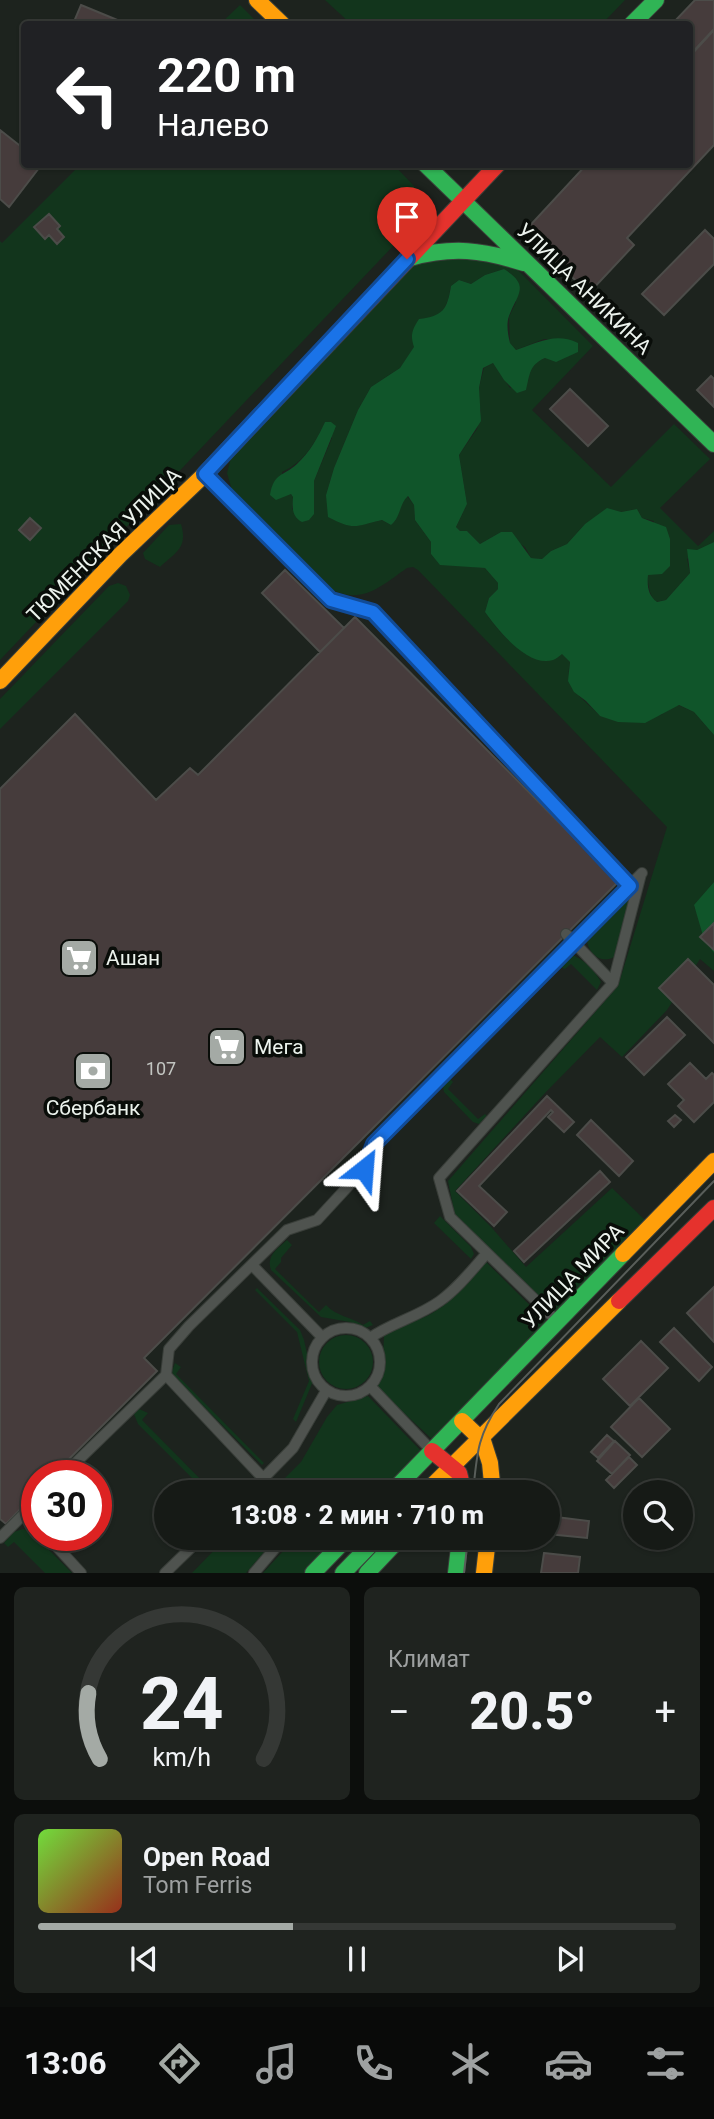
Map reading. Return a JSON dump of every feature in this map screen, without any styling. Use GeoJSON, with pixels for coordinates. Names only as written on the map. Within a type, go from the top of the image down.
{"type":"FeatureCollection","features":[{"type":"Feature","properties":{"kind":"main road"},"geometry":{"type":"LineString","coordinates":[[257,0],[279,21]]}},
{"type":"Feature","properties":{"kind":"main road"},"geometry":{"type":"LineString","coordinates":[[635,21],[656,0]]}},
{"type":"Feature","properties":{"kind":"main road","name":"УЛИЦА АНИКИНА"},"geometry":{"type":"LineString","coordinates":[[429,168],[714,444]]}},
{"type":"Feature","properties":{"kind":"main road","name":"ТЮМЕНСКАЯ УЛИЦА"},"geometry":{"type":"LineString","coordinates":[[0,681],[120,555],[205,474],[494,168]]}},
{"type":"Feature","properties":{"kind":"main road"},"geometry":{"type":"LineString","coordinates":[[407,259],[438,249],[468,249],[527,264]]}},
{"type":"Feature","properties":{"kind":"main road","name":"УЛИЦА МИРА"},"geometry":{"type":"LineString","coordinates":[[404,1480],[714,1161]]}},
{"type":"Feature","properties":{"kind":"main road"},"geometry":{"type":"LineString","coordinates":[[439,1480],[714,1208]]}},
{"type":"Feature","properties":{"kind":"main road"},"geometry":{"type":"LineString","coordinates":[[462,1421],[481,1437],[485,1444],[492,1480]]}},
{"type":"Feature","properties":{"kind":"main road"},"geometry":{"type":"LineString","coordinates":[[432,1451],[462,1480]]}},
{"type":"Feature","properties":{"kind":"main road"},"geometry":{"type":"LineString","coordinates":[[444,1480],[450,1469]]}},
{"type":"Feature","properties":{"kind":"main road"},"geometry":{"type":"LineString","coordinates":[[313,1573],[335,1550]]}},
{"type":"Feature","properties":{"kind":"main road"},"geometry":{"type":"LineString","coordinates":[[343,1573],[365,1550]]}},
{"type":"Feature","properties":{"kind":"main road"},"geometry":{"type":"LineString","coordinates":[[367,1573],[389,1550]]}},
{"type":"Feature","properties":{"kind":"main road"},"geometry":{"type":"LineString","coordinates":[[456,1573],[459,1550]]}},
{"type":"Feature","properties":{"kind":"main road"},"geometry":{"type":"LineString","coordinates":[[484,1573],[487,1550]]}},
{"type":"Feature","properties":{"kind":"street"},"geometry":{"type":"LineString","coordinates":[[205,474],[331,600],[373,612],[630,886]]}},
{"type":"Feature","properties":{"kind":"street"},"geometry":{"type":"LineString","coordinates":[[78,1460],[166,1375],[169,1349],[189,1326],[287,1230],[317,1220],[364,1169],[374,1144],[570,938],[642,873],[613,983],[439,1178],[450,1217],[558,1322]]}},
{"type":"Feature","properties":{"kind":"street"},"geometry":{"type":"LineString","coordinates":[[570,938],[613,983]]}},
{"type":"Feature","properties":{"kind":"street"},"geometry":{"type":"LineString","coordinates":[[370,1338],[438,1303],[487,1254]]}},
{"type":"Feature","properties":{"kind":"street"},"geometry":{"type":"LineString","coordinates":[[252,1265],[322,1337]]}},
{"type":"Feature","properties":{"kind":"street"},"geometry":{"type":"LineString","coordinates":[[341,1328],[361,1332],[370,1338],[379,1357],[376,1378],[370,1386],[363,1392],[344,1397],[327,1391],[319,1384],[312,1365],[312,1355],[322,1337],[341,1328]]}},
{"type":"Feature","properties":{"kind":"street"},"geometry":{"type":"LineString","coordinates":[[166,1375],[264,1479],[293,1448],[327,1391]]}},
{"type":"Feature","properties":{"kind":"street"},"geometry":{"type":"LineString","coordinates":[[370,1386],[432,1451]]}},
{"type":"Feature","properties":{"kind":"street"},"geometry":{"type":"LineString","coordinates":[[0,1538],[21,1516]]}},
{"type":"Feature","properties":{"kind":"street"},"geometry":{"type":"LineString","coordinates":[[165,1573],[189,1550]]}},
{"type":"Feature","properties":{"kind":"street"},"geometry":{"type":"LineString","coordinates":[[254,1573],[274,1550]]}},
{"type":"Feature","properties":{"kind":"street"},"geometry":{"type":"LineString","coordinates":[[61,1551],[81,1573]]}},
{"type":"Feature","properties":{"kind":"green space"},"geometry":{"type":"Polygon","coordinates":[[[325,0],[625,0],[605,21],[348,21],[325,0]]]}},
{"type":"Feature","properties":{"kind":"green space"},"geometry":{"type":"Polygon","coordinates":[[[240,5],[256,21],[223,21],[240,5]]]}},
{"type":"Feature","properties":{"kind":"green space"},"geometry":{"type":"Polygon","coordinates":[[[77,168],[397,168],[432,205],[0,660],[0,241],[2,243],[77,168]]]}},
{"type":"Feature","properties":{"kind":"green space"},"geometry":{"type":"Polygon","coordinates":[[[434,252],[512,264],[593,346],[532,410],[611,487],[674,424],[710,459],[660,508],[698,546],[714,531],[714,542],[697,550],[687,559],[690,573],[666,600],[656,602],[651,595],[648,576],[654,521],[642,518],[637,509],[585,524],[567,544],[551,551],[542,559],[531,558],[525,547],[501,532],[480,544],[467,531],[460,531],[456,527],[467,504],[459,455],[477,429],[481,411],[478,401],[479,388],[484,368],[493,363],[510,388],[528,381],[531,369],[545,358],[553,339],[544,339],[516,350],[510,343],[509,317],[516,302],[511,274],[504,269],[485,275],[471,284],[459,280],[451,286],[444,309],[400,368],[371,387],[358,410],[326,495],[374,522],[382,520],[391,525],[407,496],[414,505],[415,520],[431,542],[431,554],[440,564],[485,568],[498,583],[498,589],[489,598],[485,612],[495,625],[517,645],[562,653],[570,662],[572,687],[600,716],[661,715],[678,705],[694,712],[714,735],[714,882],[694,906],[714,953],[714,971],[700,959],[667,1010],[622,1057],[600,1037],[455,1191],[526,1267],[612,1188],[647,1222],[557,1313],[455,1215],[448,1181],[618,986],[667,827],[418,570],[407,568],[379,587],[360,595],[339,593],[327,587],[234,497],[227,473],[231,458],[405,273],[434,252]],[[325,422],[308,452],[282,472],[284,495],[291,494],[293,497],[292,509],[314,514],[314,481],[332,438],[325,422]]]}},
{"type":"Feature","properties":{"kind":"green space"},"geometry":{"type":"Polygon","coordinates":[[[504,269],[520,286],[508,322],[510,343],[516,350],[562,338],[578,343],[578,352],[556,362],[545,358],[540,361],[531,371],[526,390],[517,393],[493,363],[483,368],[479,388],[481,421],[459,455],[467,504],[456,527],[460,531],[467,531],[480,544],[501,532],[512,532],[531,558],[542,559],[551,551],[567,544],[585,524],[607,508],[621,512],[637,509],[642,518],[666,527],[670,539],[670,566],[662,574],[648,575],[649,590],[657,602],[666,600],[690,573],[687,549],[697,550],[714,542],[714,735],[694,712],[679,705],[645,723],[618,722],[600,716],[574,692],[568,681],[570,662],[562,654],[553,660],[534,658],[514,645],[490,619],[485,612],[489,598],[498,589],[498,583],[485,568],[440,565],[431,554],[431,542],[415,520],[414,505],[408,496],[391,525],[382,520],[350,526],[328,517],[326,495],[358,410],[371,387],[400,368],[414,347],[412,333],[419,319],[439,314],[448,301],[451,286],[459,280],[471,284],[485,275],[504,269]]]}},
{"type":"Feature","properties":{"kind":"green space"},"geometry":{"type":"Polygon","coordinates":[[[325,422],[336,426],[314,481],[314,514],[309,520],[302,522],[294,515],[291,494],[276,500],[270,495],[274,482],[306,454],[325,422]]]}},
{"type":"Feature","properties":{"kind":"green space"},"geometry":{"type":"Polygon","coordinates":[[[181,524],[183,539],[176,553],[160,567],[145,559],[143,553],[169,525],[181,524]]]}},
{"type":"Feature","properties":{"kind":"green space"},"geometry":{"type":"Polygon","coordinates":[[[118,583],[126,586],[130,595],[128,601],[0,729],[0,699],[109,586],[118,583]]]}},
{"type":"Feature","properties":{"kind":"green space"},"geometry":{"type":"Polygon","coordinates":[[[714,882],[714,953],[704,939],[694,905],[714,882]]]}},
{"type":"Feature","properties":{"kind":"green space"},"geometry":{"type":"Polygon","coordinates":[[[629,894],[631,898],[614,957],[599,958],[591,952],[587,937],[629,894]]]}},
{"type":"Feature","properties":{"kind":"green space"},"geometry":{"type":"Polygon","coordinates":[[[571,955],[584,962],[596,974],[601,982],[597,990],[571,964],[565,969],[560,967],[571,955]]]}},
{"type":"Feature","properties":{"kind":"green space"},"geometry":{"type":"Polygon","coordinates":[[[448,1077],[453,1082],[448,1089],[478,1119],[485,1114],[487,1116],[479,1124],[473,1122],[444,1092],[442,1083],[448,1077]]]}},
{"type":"Feature","properties":{"kind":"green space"},"geometry":{"type":"Polygon","coordinates":[[[440,1216],[471,1247],[474,1254],[471,1259],[434,1223],[440,1216]]]}},
{"type":"Feature","properties":{"kind":"green space"},"geometry":{"type":"Polygon","coordinates":[[[287,1240],[292,1245],[275,1269],[319,1312],[326,1305],[334,1312],[363,1325],[370,1321],[373,1325],[363,1329],[350,1322],[321,1317],[271,1270],[271,1257],[287,1240]]]}},
{"type":"Feature","properties":{"kind":"green space"},"geometry":{"type":"Polygon","coordinates":[[[485,1261],[547,1322],[433,1440],[376,1387],[383,1358],[384,1336],[444,1305],[467,1284],[485,1261]]]}},
{"type":"Feature","properties":{"kind":"green space"},"geometry":{"type":"Polygon","coordinates":[[[257,1288],[300,1330],[304,1340],[313,1381],[296,1422],[293,1419],[309,1381],[297,1332],[255,1290],[257,1288]]]}},
{"type":"Feature","properties":{"kind":"green space"},"geometry":{"type":"Polygon","coordinates":[[[346,1335],[365,1343],[373,1362],[365,1381],[346,1389],[327,1381],[319,1362],[327,1343],[346,1335]]]}},
{"type":"Feature","properties":{"kind":"green space"},"geometry":{"type":"Polygon","coordinates":[[[175,1363],[181,1367],[176,1374],[264,1463],[262,1465],[173,1376],[175,1363]]]}},
{"type":"Feature","properties":{"kind":"green space"},"geometry":{"type":"Polygon","coordinates":[[[368,1396],[422,1452],[395,1480],[283,1480],[301,1462],[337,1405],[368,1396]]]}},
{"type":"Feature","properties":{"kind":"green space"},"geometry":{"type":"Polygon","coordinates":[[[139,1409],[148,1413],[142,1420],[201,1480],[194,1480],[138,1424],[134,1414],[139,1409]]]}},
{"type":"Feature","properties":{"kind":"green space"},"geometry":{"type":"Polygon","coordinates":[[[21,1530],[21,1549],[14,1542],[8,1547],[4,1543],[14,1532],[21,1530]]]}},
{"type":"Feature","properties":{"kind":"green space"},"geometry":{"type":"Polygon","coordinates":[[[214,1550],[266,1550],[246,1573],[192,1573],[214,1550]]]}},
{"type":"Feature","properties":{"kind":"green space"},"geometry":{"type":"Polygon","coordinates":[[[284,1550],[326,1550],[304,1573],[263,1573],[284,1550]]]}},
{"type":"Feature","properties":{"kind":"green space"},"geometry":{"type":"Polygon","coordinates":[[[23,1551],[50,1551],[72,1573],[45,1573],[23,1551]]]}},
{"type":"Feature","properties":{"kind":"building"},"geometry":{"type":"Polygon","coordinates":[[[695,0],[714,0],[714,29],[693,52],[693,21],[675,21],[695,0]]]}},
{"type":"Feature","properties":{"kind":"building"},"geometry":{"type":"Polygon","coordinates":[[[81,5],[120,21],[74,21],[81,5]]]}},
{"type":"Feature","properties":{"kind":"building"},"geometry":{"type":"Polygon","coordinates":[[[714,30],[714,145],[693,167],[693,53],[714,30]]]}},
{"type":"Feature","properties":{"kind":"building"},"geometry":{"type":"Polygon","coordinates":[[[0,130],[21,147],[21,168],[39,168],[9,207],[0,199],[0,130]]]}},
{"type":"Feature","properties":{"kind":"building"},"geometry":{"type":"Polygon","coordinates":[[[583,168],[692,168],[627,238],[634,245],[589,293],[524,232],[583,168]]]}},
{"type":"Feature","properties":{"kind":"building"},"geometry":{"type":"Polygon","coordinates":[[[49,214],[60,226],[57,229],[64,237],[57,244],[49,235],[45,239],[34,227],[49,214]]]}},
{"type":"Feature","properties":{"kind":"building"},"geometry":{"type":"Polygon","coordinates":[[[705,230],[714,239],[714,264],[664,315],[642,294],[705,230]]]}},
{"type":"Feature","properties":{"kind":"building"},"geometry":{"type":"Polygon","coordinates":[[[711,376],[714,379],[714,407],[697,390],[711,376]]]}},
{"type":"Feature","properties":{"kind":"building"},"geometry":{"type":"Polygon","coordinates":[[[570,389],[608,426],[588,446],[550,409],[570,389]]]}},
{"type":"Feature","properties":{"kind":"building"},"geometry":{"type":"Polygon","coordinates":[[[30,518],[41,528],[30,540],[19,530],[30,518]]]}},
{"type":"Feature","properties":{"kind":"building"},"geometry":{"type":"Polygon","coordinates":[[[285,570],[344,628],[320,652],[262,593],[285,570]]]}},
{"type":"Feature","properties":{"kind":"building","name":"Мега"},"geometry":{"type":"Polygon","coordinates":[[[355,617],[618,882],[144,1358],[157,1371],[68,1460],[21,1460],[21,1509],[6,1524],[0,1519],[0,789],[75,714],[156,800],[190,768],[198,775],[355,617]]]}},
{"type":"Feature","properties":{"kind":"building"},"geometry":{"type":"Polygon","coordinates":[[[714,923],[714,950],[700,937],[714,923]]]}},
{"type":"Feature","properties":{"kind":"building"},"geometry":{"type":"Polygon","coordinates":[[[688,959],[714,985],[714,1043],[659,988],[688,959]]]}},
{"type":"Feature","properties":{"kind":"building"},"geometry":{"type":"Polygon","coordinates":[[[667,1017],[685,1035],[644,1075],[626,1057],[667,1017]]]}},
{"type":"Feature","properties":{"kind":"building"},"geometry":{"type":"Polygon","coordinates":[[[690,1063],[706,1079],[712,1073],[714,1075],[714,1102],[694,1122],[678,1106],[684,1100],[668,1084],[690,1063]]]}},
{"type":"Feature","properties":{"kind":"building"},"geometry":{"type":"Polygon","coordinates":[[[547,1096],[574,1122],[564,1132],[548,1117],[553,1112],[551,1110],[479,1186],[507,1212],[494,1226],[457,1191],[547,1096]]]}},
{"type":"Feature","properties":{"kind":"building"},"geometry":{"type":"Polygon","coordinates":[[[675,1115],[681,1120],[674,1127],[668,1121],[675,1115]]]}},
{"type":"Feature","properties":{"kind":"building"},"geometry":{"type":"Polygon","coordinates":[[[591,1120],[633,1161],[619,1176],[577,1135],[591,1120]]]}},
{"type":"Feature","properties":{"kind":"building"},"geometry":{"type":"Polygon","coordinates":[[[600,1171],[610,1182],[524,1262],[514,1251],[600,1171]]]}},
{"type":"Feature","properties":{"kind":"building"},"geometry":{"type":"Polygon","coordinates":[[[714,1287],[714,1342],[687,1313],[714,1287]]]}},
{"type":"Feature","properties":{"kind":"building"},"geometry":{"type":"Polygon","coordinates":[[[674,1328],[712,1367],[699,1381],[660,1342],[674,1328]]]}},
{"type":"Feature","properties":{"kind":"building"},"geometry":{"type":"Polygon","coordinates":[[[641,1341],[668,1368],[630,1406],[603,1379],[641,1341]]]}},
{"type":"Feature","properties":{"kind":"building"},"geometry":{"type":"Polygon","coordinates":[[[639,1398],[670,1429],[642,1457],[611,1427],[639,1398]]]}},
{"type":"Feature","properties":{"kind":"building"},"geometry":{"type":"Polygon","coordinates":[[[607,1435],[614,1441],[598,1458],[591,1452],[607,1435]]]}},
{"type":"Feature","properties":{"kind":"building"},"geometry":{"type":"Polygon","coordinates":[[[615,1441],[630,1455],[612,1474],[597,1461],[615,1441]]]}},
{"type":"Feature","properties":{"kind":"building"},"geometry":{"type":"Polygon","coordinates":[[[629,1457],[637,1465],[614,1488],[606,1480],[629,1457]]]}},
{"type":"Feature","properties":{"kind":"building"},"geometry":{"type":"Polygon","coordinates":[[[560,1517],[589,1521],[587,1538],[560,1535],[560,1517]]]}},
{"type":"Feature","properties":{"kind":"building"},"geometry":{"type":"Polygon","coordinates":[[[544,1553],[580,1557],[578,1573],[541,1573],[544,1553]]]}},
{"type":"Feature","properties":{"kind":"tram line"},"geometry":{"type":"LineString","coordinates":[[474,1480],[479,1446],[486,1426],[499,1404],[714,1181]]}},
{"type":"Feature","properties":{"kind":"tram line"},"geometry":{"type":"LineString","coordinates":[[464,1573],[467,1550]]}},
{"type":"Feature","properties":{"kind":"traffic: fast"},"geometry":{"type":"LineString","coordinates":[[635,21],[656,0]]}},
{"type":"Feature","properties":{"kind":"traffic: fast"},"geometry":{"type":"LineString","coordinates":[[429,168],[714,444]]}},
{"type":"Feature","properties":{"kind":"traffic: fast"},"geometry":{"type":"LineString","coordinates":[[410,258],[440,252],[467,251],[524,263]]}},
{"type":"Feature","properties":{"kind":"traffic: fast"},"geometry":{"type":"LineString","coordinates":[[404,1480],[623,1254]]}},
{"type":"Feature","properties":{"kind":"traffic: fast"},"geometry":{"type":"LineString","coordinates":[[313,1573],[335,1550]]}},
{"type":"Feature","properties":{"kind":"traffic: fast"},"geometry":{"type":"LineString","coordinates":[[343,1573],[365,1550]]}},
{"type":"Feature","properties":{"kind":"traffic: fast"},"geometry":{"type":"LineString","coordinates":[[367,1573],[389,1550]]}},
{"type":"Feature","properties":{"kind":"traffic: fast"},"geometry":{"type":"LineString","coordinates":[[456,1573],[459,1550]]}},
{"type":"Feature","properties":{"kind":"traffic: slow"},"geometry":{"type":"LineString","coordinates":[[257,0],[279,21]]}},
{"type":"Feature","properties":{"kind":"traffic: slow"},"geometry":{"type":"LineString","coordinates":[[0,681],[120,555],[205,474],[329,343]]}},
{"type":"Feature","properties":{"kind":"traffic: slow"},"geometry":{"type":"LineString","coordinates":[[623,1254],[714,1161]]}},
{"type":"Feature","properties":{"kind":"traffic: slow"},"geometry":{"type":"LineString","coordinates":[[438,1480],[619,1301]]}},
{"type":"Feature","properties":{"kind":"traffic: slow"},"geometry":{"type":"LineString","coordinates":[[462,1421],[483,1441],[492,1480]]}},
{"type":"Feature","properties":{"kind":"traffic: slow"},"geometry":{"type":"LineString","coordinates":[[484,1573],[487,1550]]}},
{"type":"Feature","properties":{"kind":"traffic: jam"},"geometry":{"type":"LineString","coordinates":[[329,343],[494,168]]}},
{"type":"Feature","properties":{"kind":"traffic: jam"},"geometry":{"type":"LineString","coordinates":[[619,1301],[714,1208]]}},
{"type":"Feature","properties":{"kind":"traffic: jam"},"geometry":{"type":"LineString","coordinates":[[432,1451],[459,1473],[461,1480]]}},
{"type":"Feature","properties":{"kind":"place","name":"Ашан"},"geometry":{"type":"Point","coordinates":[79,958]}},
{"type":"Feature","properties":{"kind":"place","name":"Мега"},"geometry":{"type":"Point","coordinates":[227,1047]}},
{"type":"Feature","properties":{"kind":"place","name":"Сбербанк"},"geometry":{"type":"Point","coordinates":[93,1071]}},
{"type":"Feature","properties":{"kind":"route"},"geometry":{"type":"LineString","coordinates":[[364,1169],[374,1144],[630,886],[373,612],[331,600],[205,474],[407,259]]}}]}
